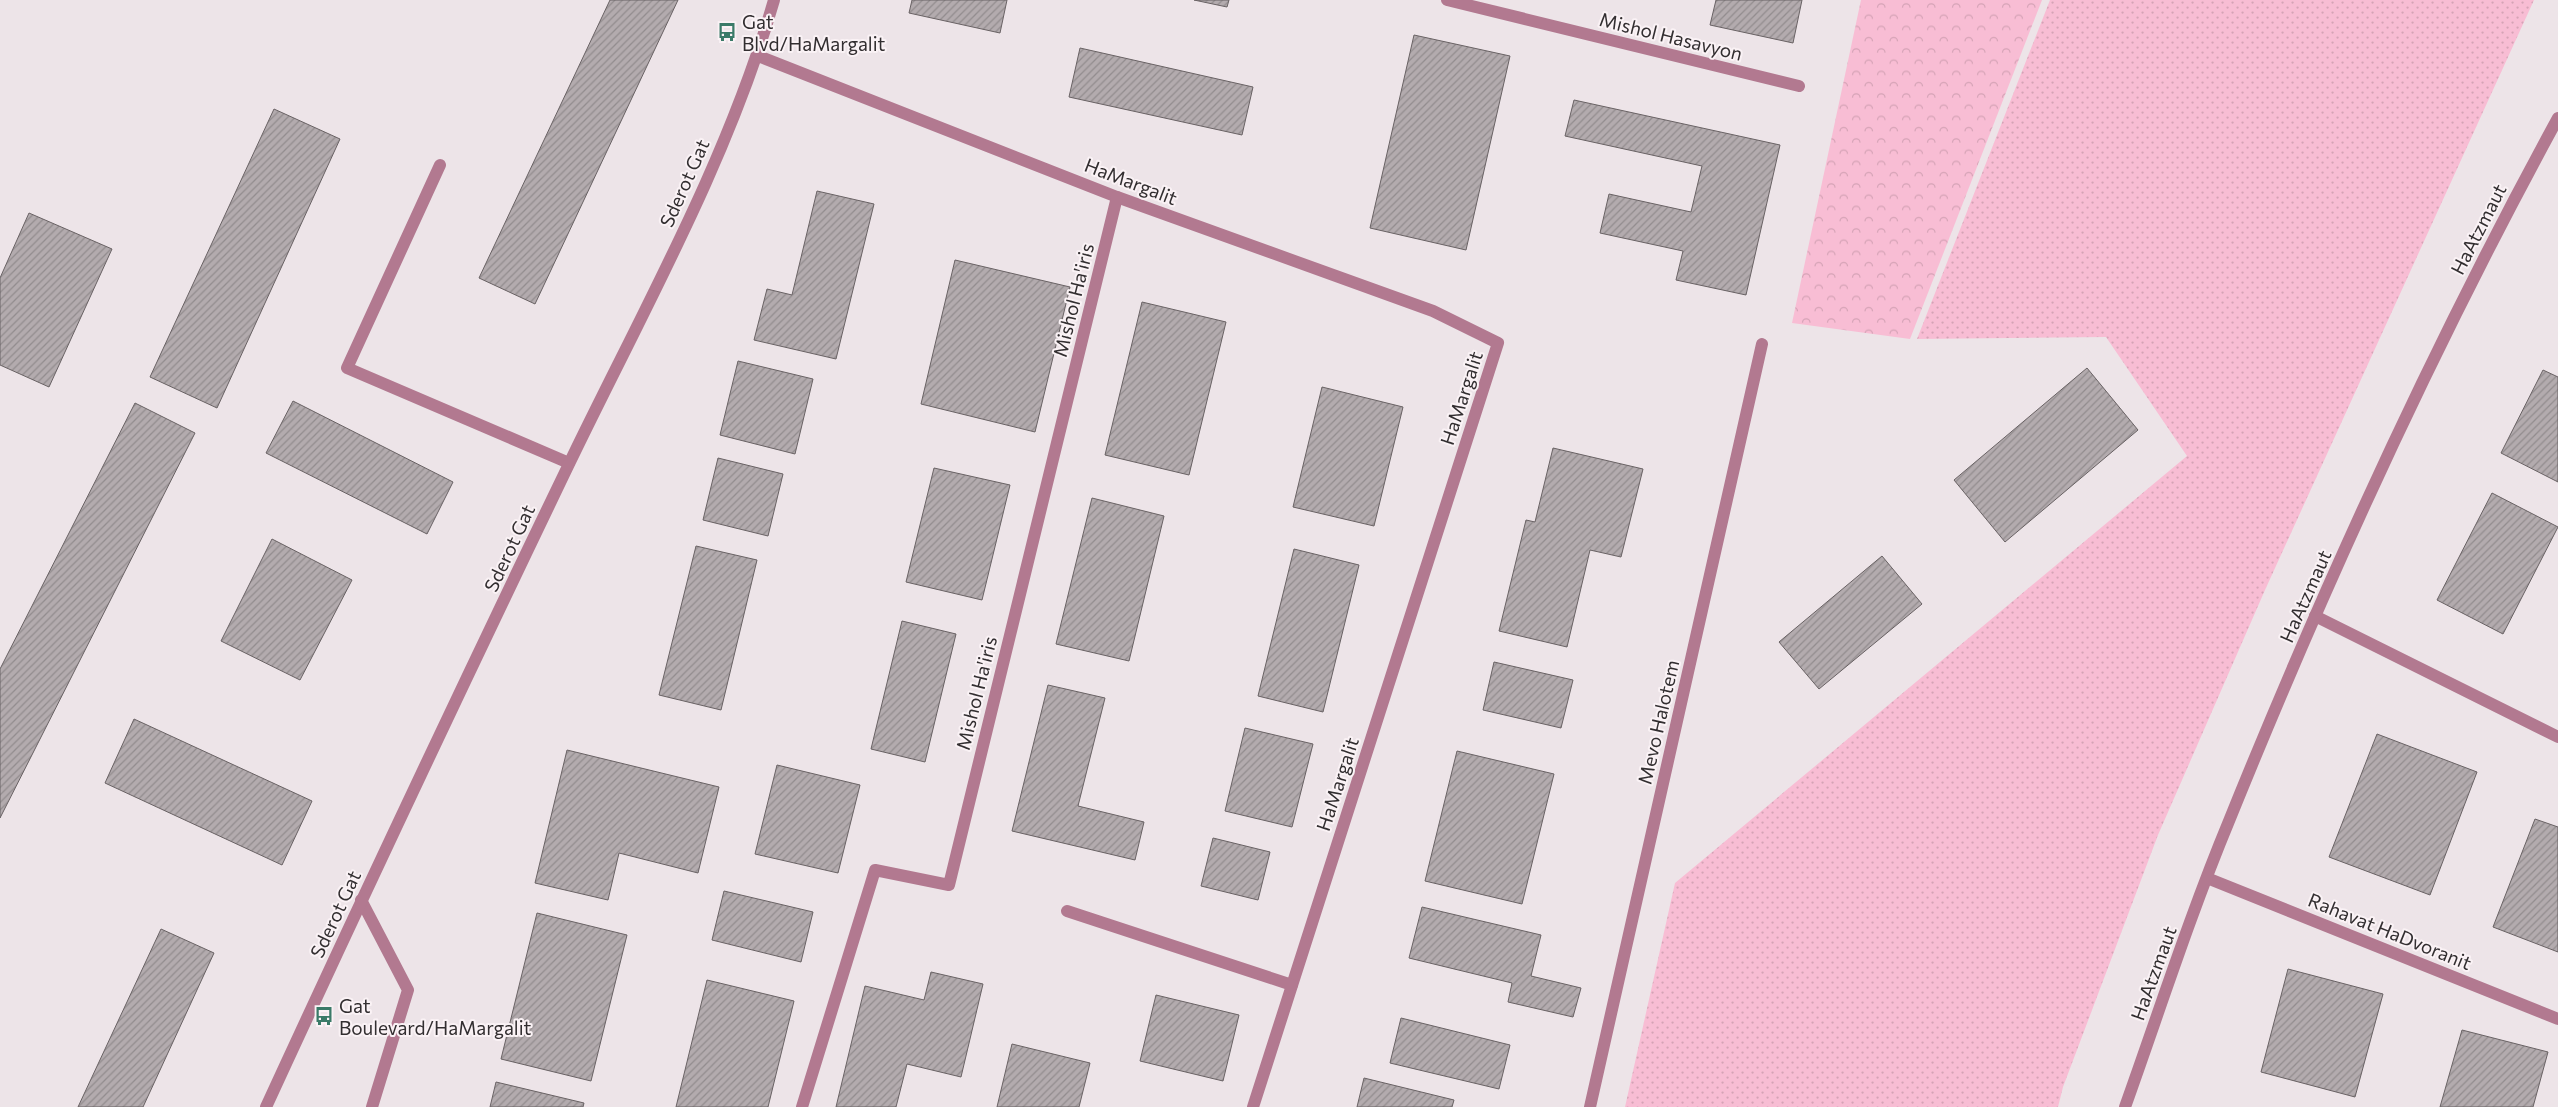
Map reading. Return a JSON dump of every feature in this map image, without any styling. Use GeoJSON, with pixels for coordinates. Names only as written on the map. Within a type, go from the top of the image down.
{"type":"FeatureCollection","features":[{"type":"Feature","properties":{"kind":"street","name":"Sderot Gat"},"geometry":{"type":"LineString","coordinates":[[266,1107],[361,900],[570,463],[698,202],[758,56],[774,0]]}},
{"type":"Feature","properties":{"kind":"street","name":"Mishol Hasavyon"},"geometry":{"type":"LineString","coordinates":[[1446,0],[1799,86]]}},
{"type":"Feature","properties":{"kind":"street","name":"HaMargalit"},"geometry":{"type":"LineString","coordinates":[[758,56],[1117,197],[1434,311],[1498,344],[1253,1107]]}},
{"type":"Feature","properties":{"kind":"street","name":"HaAtzmaut"},"geometry":{"type":"LineString","coordinates":[[2126,1107],[2228,822],[2315,616],[2431,364],[2490,242],[2558,118]]}},
{"type":"Feature","properties":{"kind":"street"},"geometry":{"type":"LineString","coordinates":[[440,164],[347,368],[570,463]]}},
{"type":"Feature","properties":{"kind":"street","name":"Mishol Ha'iris"},"geometry":{"type":"LineString","coordinates":[[802,1107],[875,870],[949,885],[1117,197]]}},
{"type":"Feature","properties":{"kind":"street","name":"Mevo Halotem"},"geometry":{"type":"LineString","coordinates":[[1590,1107],[1762,344]]}},
{"type":"Feature","properties":{"kind":"street"},"geometry":{"type":"LineString","coordinates":[[2315,616],[2558,737]]}},
{"type":"Feature","properties":{"kind":"street","name":"Rahavat HaDvoranit"},"geometry":{"type":"LineString","coordinates":[[2207,878],[2558,1019]]}},
{"type":"Feature","properties":{"kind":"street"},"geometry":{"type":"LineString","coordinates":[[361,900],[408,990],[372,1107]]}},
{"type":"Feature","properties":{"kind":"street"},"geometry":{"type":"LineString","coordinates":[[1067,911],[1292,985]]}},
{"type":"Feature","properties":{"kind":"green space"},"geometry":{"type":"Polygon","coordinates":[[[1861,0],[2042,0],[1910,339],[1792,323],[1861,0]]]}},
{"type":"Feature","properties":{"kind":"green space"},"geometry":{"type":"Polygon","coordinates":[[[2050,0],[2534,0],[2265,590],[2158,835],[2063,1087],[2058,1107],[1625,1107],[1675,883],[2187,456],[2106,337],[1917,339],[2050,0]]]}},
{"type":"Feature","properties":{"kind":"building"},"geometry":{"type":"Polygon","coordinates":[[[610,0],[678,0],[535,304],[479,278],[610,0]]]}},
{"type":"Feature","properties":{"kind":"building"},"geometry":{"type":"Polygon","coordinates":[[[912,0],[1007,0],[1000,33],[909,13],[912,0]]]}},
{"type":"Feature","properties":{"kind":"building"},"geometry":{"type":"Polygon","coordinates":[[[1194,0],[1229,0],[1227,7],[1194,0]]]}},
{"type":"Feature","properties":{"kind":"building"},"geometry":{"type":"Polygon","coordinates":[[[1716,0],[1802,0],[1793,43],[1710,25],[1716,0]]]}},
{"type":"Feature","properties":{"kind":"building"},"geometry":{"type":"Polygon","coordinates":[[[1414,35],[1510,56],[1466,250],[1370,228],[1414,35]]]}},
{"type":"Feature","properties":{"kind":"building"},"geometry":{"type":"Polygon","coordinates":[[[1080,48],[1253,87],[1242,135],[1069,97],[1080,48]]]}},
{"type":"Feature","properties":{"kind":"building"},"geometry":{"type":"Polygon","coordinates":[[[1574,100],[1780,145],[1746,295],[1676,280],[1683,251],[1600,233],[1609,194],[1691,212],[1702,166],[1565,136],[1574,100]]]}},
{"type":"Feature","properties":{"kind":"building"},"geometry":{"type":"Polygon","coordinates":[[[274,109],[340,139],[217,408],[150,377],[274,109]]]}},
{"type":"Feature","properties":{"kind":"building"},"geometry":{"type":"Polygon","coordinates":[[[817,191],[874,204],[836,359],[754,340],[767,289],[792,295],[817,191]]]}},
{"type":"Feature","properties":{"kind":"building"},"geometry":{"type":"Polygon","coordinates":[[[29,213],[112,249],[49,387],[0,365],[0,278],[29,213]]]}},
{"type":"Feature","properties":{"kind":"building"},"geometry":{"type":"Polygon","coordinates":[[[955,260],[1070,287],[1035,432],[921,404],[955,260]]]}},
{"type":"Feature","properties":{"kind":"building"},"geometry":{"type":"Polygon","coordinates":[[[1142,302],[1226,322],[1189,475],[1105,455],[1142,302]]]}},
{"type":"Feature","properties":{"kind":"building"},"geometry":{"type":"Polygon","coordinates":[[[738,361],[813,379],[795,454],[720,435],[738,361]]]}},
{"type":"Feature","properties":{"kind":"building"},"geometry":{"type":"Polygon","coordinates":[[[2087,368],[2138,430],[2005,542],[1954,480],[2087,368]]]}},
{"type":"Feature","properties":{"kind":"building"},"geometry":{"type":"Polygon","coordinates":[[[2543,370],[2558,377],[2558,482],[2501,453],[2543,370]]]}},
{"type":"Feature","properties":{"kind":"building"},"geometry":{"type":"Polygon","coordinates":[[[1322,387],[1403,407],[1374,526],[1293,507],[1322,387]]]}},
{"type":"Feature","properties":{"kind":"building"},"geometry":{"type":"Polygon","coordinates":[[[293,401],[453,482],[427,534],[266,453],[293,401]]]}},
{"type":"Feature","properties":{"kind":"building"},"geometry":{"type":"Polygon","coordinates":[[[135,403],[195,433],[0,818],[0,669],[135,403]]]}},
{"type":"Feature","properties":{"kind":"building"},"geometry":{"type":"Polygon","coordinates":[[[1553,448],[1643,469],[1621,557],[1590,550],[1567,647],[1499,631],[1526,520],[1535,522],[1553,448]]]}},
{"type":"Feature","properties":{"kind":"building"},"geometry":{"type":"Polygon","coordinates":[[[718,458],[783,474],[768,536],[703,520],[718,458]]]}},
{"type":"Feature","properties":{"kind":"building"},"geometry":{"type":"Polygon","coordinates":[[[934,468],[1010,485],[982,600],[906,582],[934,468]]]}},
{"type":"Feature","properties":{"kind":"building"},"geometry":{"type":"Polygon","coordinates":[[[2492,493],[2558,527],[2503,634],[2437,600],[2492,493]]]}},
{"type":"Feature","properties":{"kind":"building"},"geometry":{"type":"Polygon","coordinates":[[[1092,498],[1164,516],[1129,661],[1056,644],[1092,498]]]}},
{"type":"Feature","properties":{"kind":"building"},"geometry":{"type":"Polygon","coordinates":[[[272,539],[352,580],[300,680],[221,641],[272,539]]]}},
{"type":"Feature","properties":{"kind":"building"},"geometry":{"type":"Polygon","coordinates":[[[696,546],[757,560],[721,710],[659,695],[696,546]]]}},
{"type":"Feature","properties":{"kind":"building"},"geometry":{"type":"Polygon","coordinates":[[[1294,549],[1359,565],[1323,712],[1258,696],[1294,549]]]}},
{"type":"Feature","properties":{"kind":"building"},"geometry":{"type":"Polygon","coordinates":[[[1882,556],[1922,604],[1819,689],[1779,642],[1882,556]]]}},
{"type":"Feature","properties":{"kind":"building"},"geometry":{"type":"Polygon","coordinates":[[[902,621],[956,634],[925,762],[871,749],[902,621]]]}},
{"type":"Feature","properties":{"kind":"building"},"geometry":{"type":"Polygon","coordinates":[[[1494,662],[1573,680],[1561,728],[1483,710],[1494,662]]]}},
{"type":"Feature","properties":{"kind":"building"},"geometry":{"type":"Polygon","coordinates":[[[1048,685],[1105,698],[1078,806],[1144,822],[1135,860],[1012,831],[1048,685]]]}},
{"type":"Feature","properties":{"kind":"building"},"geometry":{"type":"Polygon","coordinates":[[[134,719],[312,801],[282,865],[105,783],[134,719]]]}},
{"type":"Feature","properties":{"kind":"building"},"geometry":{"type":"Polygon","coordinates":[[[1245,728],[1313,744],[1292,827],[1225,811],[1245,728]]]}},
{"type":"Feature","properties":{"kind":"building"},"geometry":{"type":"Polygon","coordinates":[[[2377,734],[2477,772],[2430,895],[2329,857],[2377,734]]]}},
{"type":"Feature","properties":{"kind":"building"},"geometry":{"type":"Polygon","coordinates":[[[567,750],[719,787],[698,873],[619,853],[608,900],[535,883],[567,750]]]}},
{"type":"Feature","properties":{"kind":"building"},"geometry":{"type":"Polygon","coordinates":[[[1457,751],[1554,774],[1522,904],[1425,881],[1457,751]]]}},
{"type":"Feature","properties":{"kind":"building"},"geometry":{"type":"Polygon","coordinates":[[[777,765],[860,785],[838,873],[755,854],[777,765]]]}},
{"type":"Feature","properties":{"kind":"building"},"geometry":{"type":"Polygon","coordinates":[[[2535,819],[2558,827],[2558,952],[2493,927],[2535,819]]]}},
{"type":"Feature","properties":{"kind":"building"},"geometry":{"type":"Polygon","coordinates":[[[1213,838],[1270,852],[1258,900],[1201,886],[1213,838]]]}},
{"type":"Feature","properties":{"kind":"building"},"geometry":{"type":"Polygon","coordinates":[[[724,891],[813,912],[801,962],[712,940],[724,891]]]}},
{"type":"Feature","properties":{"kind":"building"},"geometry":{"type":"Polygon","coordinates":[[[1422,907],[1541,935],[1531,976],[1581,988],[1573,1017],[1508,1002],[1512,983],[1409,958],[1422,907]]]}},
{"type":"Feature","properties":{"kind":"building"},"geometry":{"type":"Polygon","coordinates":[[[537,913],[627,935],[591,1081],[501,1059],[537,913]]]}},
{"type":"Feature","properties":{"kind":"building"},"geometry":{"type":"Polygon","coordinates":[[[161,929],[214,953],[143,1107],[78,1107],[161,929]]]}},
{"type":"Feature","properties":{"kind":"building"},"geometry":{"type":"Polygon","coordinates":[[[2288,969],[2383,994],[2355,1097],[2261,1072],[2288,969]]]}},
{"type":"Feature","properties":{"kind":"building"},"geometry":{"type":"Polygon","coordinates":[[[931,972],[983,984],[961,1077],[907,1064],[896,1107],[836,1107],[865,986],[924,1000],[931,972]]]}},
{"type":"Feature","properties":{"kind":"building"},"geometry":{"type":"Polygon","coordinates":[[[707,980],[794,1001],[768,1107],[676,1107],[707,980]]]}},
{"type":"Feature","properties":{"kind":"building"},"geometry":{"type":"Polygon","coordinates":[[[1156,995],[1239,1015],[1223,1081],[1140,1061],[1156,995]]]}},
{"type":"Feature","properties":{"kind":"building"},"geometry":{"type":"Polygon","coordinates":[[[1401,1018],[1510,1045],[1499,1089],[1390,1063],[1401,1018]]]}},
{"type":"Feature","properties":{"kind":"building"},"geometry":{"type":"Polygon","coordinates":[[[2462,1030],[2548,1052],[2533,1107],[2440,1107],[2462,1030]]]}},
{"type":"Feature","properties":{"kind":"building"},"geometry":{"type":"Polygon","coordinates":[[[1012,1044],[1090,1063],[1079,1107],[997,1107],[1012,1044]]]}},
{"type":"Feature","properties":{"kind":"building"},"geometry":{"type":"Polygon","coordinates":[[[1364,1078],[1454,1100],[1452,1107],[1357,1107],[1364,1078]]]}},
{"type":"Feature","properties":{"kind":"building"},"geometry":{"type":"Polygon","coordinates":[[[496,1082],[584,1103],[583,1107],[490,1107],[496,1082]]]}},
{"type":"Feature","properties":{"kind":"place","name":"Gat Blvd/HaMargalit"},"geometry":{"type":"Point","coordinates":[727,32]}},
{"type":"Feature","properties":{"kind":"place","name":"Gat Boulevard/HaMargalit"},"geometry":{"type":"Point","coordinates":[324,1016]}}]}
